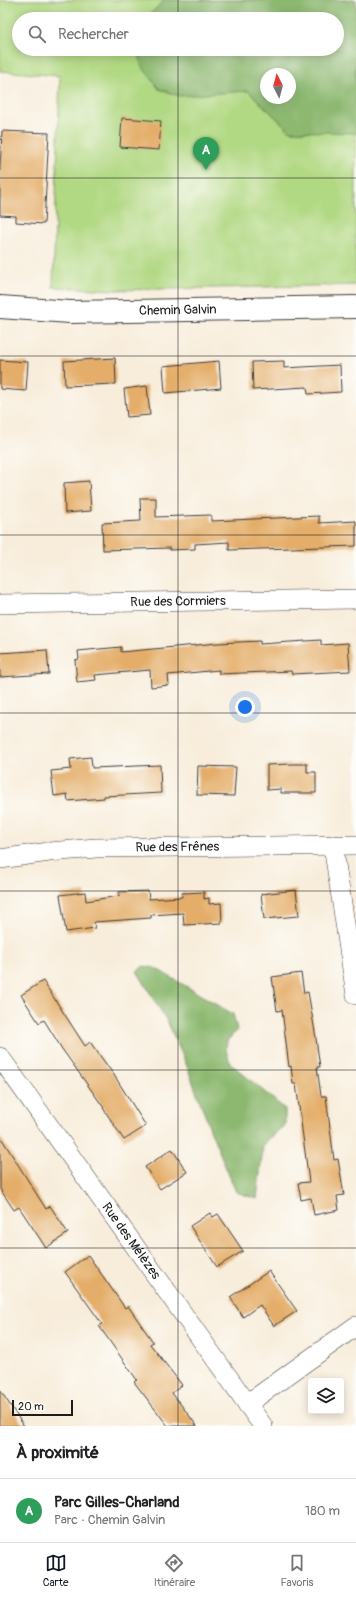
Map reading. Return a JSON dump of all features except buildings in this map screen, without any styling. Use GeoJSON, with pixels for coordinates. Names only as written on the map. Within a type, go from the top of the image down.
{"type":"FeatureCollection","features":[{"type":"Feature","properties":{"kind":"street","name":"Chemin Galvin"},"geometry":{"type":"LineString","coordinates":[[0,307],[70,312],[197,311],[356,307]]}},
{"type":"Feature","properties":{"kind":"street","name":"Rue des Cormiers"},"geometry":{"type":"LineString","coordinates":[[0,604],[356,599]]}},
{"type":"Feature","properties":{"kind":"street"},"geometry":{"type":"LineString","coordinates":[[333,845],[356,995]]}},
{"type":"Feature","properties":{"kind":"street","name":"Rue des Frênes"},"geometry":{"type":"LineString","coordinates":[[0,859],[49,852],[96,848],[356,845]]}},
{"type":"Feature","properties":{"kind":"street","name":"Rue des Mélèzes"},"geometry":{"type":"LineString","coordinates":[[0,1057],[263,1426]]}},
{"type":"Feature","properties":{"kind":"street"},"geometry":{"type":"LineString","coordinates":[[247,1404],[356,1326]]}},
{"type":"Feature","properties":{"kind":"green space"},"geometry":{"type":"Polygon","coordinates":[[[0,0],[356,0],[356,285],[117,290],[53,287],[60,76],[0,71],[0,0]]]}},
{"type":"Feature","properties":{"kind":"green space"},"geometry":{"type":"Polygon","coordinates":[[[165,0],[356,0],[356,133],[290,131],[262,104],[296,104],[296,68],[260,68],[260,102],[248,91],[179,96],[159,89],[141,65],[140,56],[344,56],[344,12],[152,12],[165,0]]]}},
{"type":"Feature","properties":{"kind":"green space"},"geometry":{"type":"Polygon","coordinates":[[[144,966],[155,968],[233,1014],[237,1030],[227,1041],[226,1050],[230,1063],[285,1109],[285,1125],[268,1139],[263,1147],[257,1199],[236,1192],[212,1134],[185,1061],[167,1021],[137,971],[144,966]]]}},
{"type":"Feature","properties":{"kind":"place","name":"Parc Gilles-Charland"},"geometry":{"type":"Point","coordinates":[206,170]}}]}
